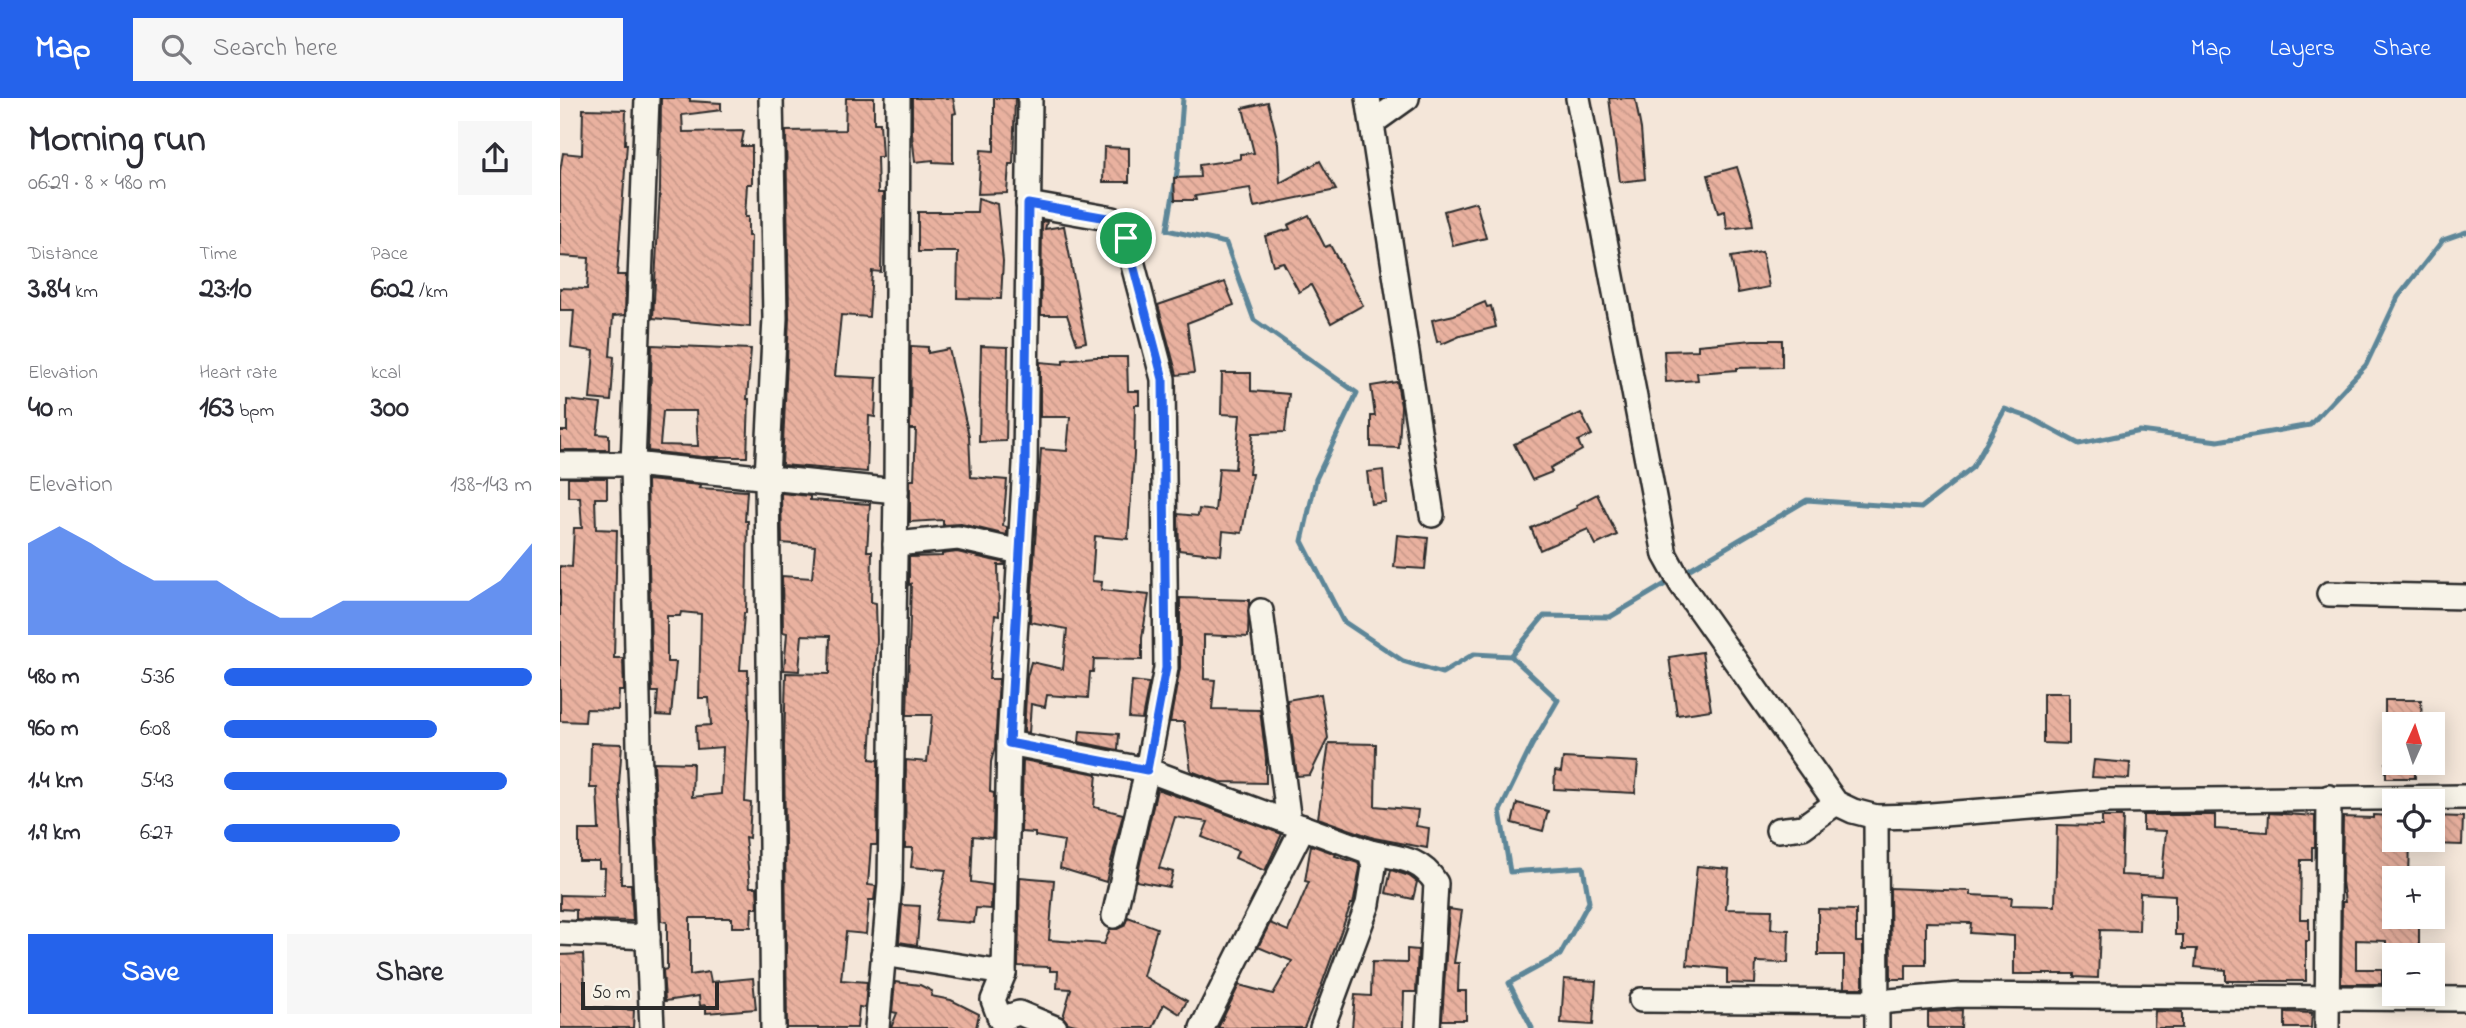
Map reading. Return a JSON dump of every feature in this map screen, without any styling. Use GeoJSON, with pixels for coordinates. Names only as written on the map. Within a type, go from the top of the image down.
{"type":"FeatureCollection","features":[{"type":"Feature","properties":{"kind":"street"},"geometry":{"type":"LineString","coordinates":[[647,98],[633,464],[639,746],[652,1028]]}},
{"type":"Feature","properties":{"kind":"street"},"geometry":{"type":"LineString","coordinates":[[771,98],[775,318],[767,477],[773,1028]]}},
{"type":"Feature","properties":{"kind":"street"},"geometry":{"type":"LineString","coordinates":[[877,1028],[890,883],[898,98]]}},
{"type":"Feature","properties":{"kind":"street"},"geometry":{"type":"LineString","coordinates":[[1030,98],[1025,464],[1009,743],[1004,973],[993,1000],[998,1023],[1019,1013],[1055,1028]]}},
{"type":"Feature","properties":{"kind":"street"},"geometry":{"type":"LineString","coordinates":[[1368,98],[1432,515]]}},
{"type":"Feature","properties":{"kind":"street"},"geometry":{"type":"LineString","coordinates":[[1372,123],[1407,98]]}},
{"type":"Feature","properties":{"kind":"street"},"geometry":{"type":"LineString","coordinates":[[1578,98],[1665,555],[1681,583],[1836,803],[1876,817],[2109,801],[2466,797]]}},
{"type":"Feature","properties":{"kind":"street"},"geometry":{"type":"LineString","coordinates":[[1028,204],[1113,219],[1126,238],[1163,379],[1166,668],[1147,770],[1114,916]]}},
{"type":"Feature","properties":{"kind":"street"},"geometry":{"type":"LineString","coordinates":[[560,464],[633,464],[896,491]]}},
{"type":"Feature","properties":{"kind":"street"},"geometry":{"type":"LineString","coordinates":[[895,544],[958,538],[1020,552]]}},
{"type":"Feature","properties":{"kind":"street"},"geometry":{"type":"LineString","coordinates":[[2329,594],[2466,597]]}},
{"type":"Feature","properties":{"kind":"street"},"geometry":{"type":"LineString","coordinates":[[1202,1028],[1296,824],[1261,611]]}},
{"type":"Feature","properties":{"kind":"street"},"geometry":{"type":"LineString","coordinates":[[1009,743],[1147,770],[1370,852],[1418,863],[1430,873],[1436,883],[1428,1028]]}},
{"type":"Feature","properties":{"kind":"street"},"geometry":{"type":"LineString","coordinates":[[2327,1028],[2329,797]]}},
{"type":"Feature","properties":{"kind":"street"},"geometry":{"type":"LineString","coordinates":[[1779,830],[1803,827],[1836,803]]}},
{"type":"Feature","properties":{"kind":"street"},"geometry":{"type":"LineString","coordinates":[[1876,817],[1877,1028]]}},
{"type":"Feature","properties":{"kind":"street"},"geometry":{"type":"LineString","coordinates":[[1322,1028],[1368,904],[1374,867],[1370,852]]}},
{"type":"Feature","properties":{"kind":"street"},"geometry":{"type":"LineString","coordinates":[[560,933],[648,937]]}},
{"type":"Feature","properties":{"kind":"street"},"geometry":{"type":"LineString","coordinates":[[883,954],[1004,973]]}},
{"type":"Feature","properties":{"kind":"street"},"geometry":{"type":"LineString","coordinates":[[1641,1000],[1878,1002],[1959,995],[2466,999]]}},
{"type":"Feature","properties":{"kind":"building"},"geometry":{"type":"Polygon","coordinates":[[[661,98],[690,98],[690,101],[721,103],[721,110],[682,115],[683,132],[744,131],[741,146],[752,146],[752,184],[747,184],[745,217],[748,217],[748,236],[751,236],[750,327],[653,318],[660,190],[661,98]]]}},
{"type":"Feature","properties":{"kind":"building"},"geometry":{"type":"Polygon","coordinates":[[[846,98],[874,98],[874,123],[880,123],[882,157],[877,157],[878,193],[883,193],[881,272],[872,271],[869,317],[841,315],[835,376],[877,378],[875,417],[869,416],[867,472],[782,465],[789,318],[786,131],[845,130],[846,98]]]}},
{"type":"Feature","properties":{"kind":"building"},"geometry":{"type":"Polygon","coordinates":[[[912,98],[953,98],[956,113],[953,114],[953,163],[933,160],[915,162],[912,98]]]}},
{"type":"Feature","properties":{"kind":"building"},"geometry":{"type":"Polygon","coordinates":[[[994,98],[1015,98],[1013,164],[1009,164],[1007,193],[978,194],[981,150],[994,151],[994,98]]]}},
{"type":"Feature","properties":{"kind":"building"},"geometry":{"type":"Polygon","coordinates":[[[1609,98],[1635,98],[1641,129],[1645,179],[1620,182],[1609,98]]]}},
{"type":"Feature","properties":{"kind":"building"},"geometry":{"type":"Polygon","coordinates":[[[1268,102],[1278,143],[1280,183],[1320,161],[1336,190],[1254,207],[1250,188],[1195,196],[1196,200],[1175,200],[1174,178],[1200,177],[1199,165],[1240,159],[1240,154],[1254,153],[1243,108],[1268,102]]]}},
{"type":"Feature","properties":{"kind":"building"},"geometry":{"type":"Polygon","coordinates":[[[583,109],[626,110],[627,144],[617,275],[626,275],[625,315],[613,316],[611,401],[590,399],[594,351],[571,348],[574,310],[560,310],[560,288],[587,289],[589,258],[560,256],[560,171],[563,153],[582,155],[583,109]]]}},
{"type":"Feature","properties":{"kind":"building"},"geometry":{"type":"Polygon","coordinates":[[[1104,147],[1129,148],[1129,182],[1103,182],[1104,147]]]}},
{"type":"Feature","properties":{"kind":"building"},"geometry":{"type":"Polygon","coordinates":[[[1737,167],[1753,226],[1727,229],[1725,211],[1718,213],[1708,175],[1737,167]]]}},
{"type":"Feature","properties":{"kind":"building"},"geometry":{"type":"Polygon","coordinates":[[[978,198],[997,204],[1003,261],[1001,299],[957,298],[958,252],[918,252],[918,212],[977,212],[978,198]]]}},
{"type":"Feature","properties":{"kind":"building"},"geometry":{"type":"Polygon","coordinates":[[[1476,202],[1486,238],[1453,246],[1444,211],[1476,202]]]}},
{"type":"Feature","properties":{"kind":"building"},"geometry":{"type":"Polygon","coordinates":[[[1309,215],[1325,247],[1330,245],[1363,305],[1331,323],[1311,285],[1299,292],[1283,262],[1273,265],[1265,236],[1290,229],[1288,225],[1309,215]]]}},
{"type":"Feature","properties":{"kind":"building"},"geometry":{"type":"Polygon","coordinates":[[[1042,221],[1047,222],[1045,229],[1064,226],[1086,342],[1077,344],[1067,315],[1041,315],[1042,221]]]}},
{"type":"Feature","properties":{"kind":"building"},"geometry":{"type":"Polygon","coordinates":[[[1762,252],[1769,287],[1738,293],[1731,257],[1762,252]]]}},
{"type":"Feature","properties":{"kind":"building"},"geometry":{"type":"Polygon","coordinates":[[[1225,282],[1234,305],[1187,323],[1194,373],[1177,375],[1158,305],[1225,282]]]}},
{"type":"Feature","properties":{"kind":"building"},"geometry":{"type":"Polygon","coordinates":[[[1485,302],[1487,307],[1491,306],[1496,327],[1460,336],[1442,344],[1437,342],[1432,320],[1454,315],[1485,302]]]}},
{"type":"Feature","properties":{"kind":"building"},"geometry":{"type":"Polygon","coordinates":[[[1782,340],[1782,367],[1737,368],[1697,373],[1698,380],[1666,382],[1664,351],[1698,350],[1698,345],[1782,340]]]}},
{"type":"Feature","properties":{"kind":"building"},"geometry":{"type":"Polygon","coordinates":[[[652,345],[751,349],[747,399],[747,457],[702,457],[648,451],[652,345]],[[663,411],[660,445],[698,446],[696,411],[663,411]]]}},
{"type":"Feature","properties":{"kind":"building"},"geometry":{"type":"Polygon","coordinates":[[[911,346],[928,347],[928,353],[949,349],[969,436],[971,477],[1007,480],[1003,526],[1007,527],[1007,535],[961,524],[943,525],[943,520],[910,522],[910,480],[914,480],[916,429],[910,429],[911,346]]]}},
{"type":"Feature","properties":{"kind":"building"},"geometry":{"type":"Polygon","coordinates":[[[981,346],[1008,347],[1006,441],[979,442],[981,346]]]}},
{"type":"Feature","properties":{"kind":"building"},"geometry":{"type":"Polygon","coordinates":[[[1127,357],[1128,391],[1139,391],[1139,405],[1135,405],[1128,539],[1095,536],[1092,581],[1102,582],[1101,590],[1149,595],[1142,638],[1142,660],[1094,659],[1088,698],[1047,695],[1045,707],[1031,704],[1029,733],[1024,732],[1027,677],[1031,662],[1063,669],[1067,629],[1030,622],[1041,449],[1067,451],[1070,417],[1040,417],[1040,362],[1063,364],[1063,360],[1127,357]]]}},
{"type":"Feature","properties":{"kind":"building"},"geometry":{"type":"Polygon","coordinates":[[[1222,373],[1251,373],[1251,391],[1289,394],[1285,432],[1253,433],[1249,474],[1252,474],[1242,533],[1223,531],[1221,555],[1179,550],[1178,514],[1198,516],[1199,509],[1215,511],[1219,468],[1235,469],[1240,415],[1221,414],[1222,373]]]}},
{"type":"Feature","properties":{"kind":"building"},"geometry":{"type":"Polygon","coordinates":[[[1397,382],[1401,406],[1399,448],[1371,447],[1371,416],[1375,416],[1371,386],[1397,382]]]}},
{"type":"Feature","properties":{"kind":"building"},"geometry":{"type":"Polygon","coordinates":[[[567,400],[601,404],[597,434],[609,435],[609,450],[560,450],[560,431],[567,431],[567,400]]]}},
{"type":"Feature","properties":{"kind":"building"},"geometry":{"type":"Polygon","coordinates":[[[1581,413],[1592,435],[1578,441],[1582,450],[1550,468],[1552,472],[1532,480],[1514,444],[1581,413]]]}},
{"type":"Feature","properties":{"kind":"building"},"geometry":{"type":"Polygon","coordinates":[[[1383,470],[1386,502],[1371,504],[1367,472],[1383,470]]]}},
{"type":"Feature","properties":{"kind":"building"},"geometry":{"type":"Polygon","coordinates":[[[568,478],[607,478],[607,498],[595,498],[596,529],[617,530],[614,658],[623,658],[624,691],[619,691],[618,710],[586,709],[585,722],[560,721],[560,566],[572,567],[574,528],[582,528],[580,497],[568,497],[568,478]]]}},
{"type":"Feature","properties":{"kind":"building"},"geometry":{"type":"Polygon","coordinates":[[[647,480],[700,485],[699,488],[747,491],[746,613],[740,670],[748,670],[749,720],[745,802],[751,803],[749,838],[745,837],[750,887],[757,887],[758,908],[752,908],[751,927],[732,927],[732,918],[690,918],[690,975],[709,972],[711,982],[753,978],[756,1009],[706,1013],[706,1005],[700,1006],[699,996],[665,1001],[663,970],[667,969],[667,922],[661,921],[654,762],[693,763],[692,797],[721,794],[723,747],[697,749],[696,726],[711,725],[709,698],[699,698],[701,614],[681,612],[680,616],[667,616],[667,662],[676,662],[671,716],[656,715],[658,692],[652,692],[647,480]]]}},
{"type":"Feature","properties":{"kind":"building"},"geometry":{"type":"Polygon","coordinates":[[[781,493],[810,496],[810,500],[870,504],[867,551],[872,551],[871,602],[876,603],[877,640],[870,759],[878,760],[877,845],[871,845],[868,885],[876,886],[874,900],[869,900],[866,934],[846,932],[841,980],[867,982],[865,1008],[859,1007],[857,1028],[787,1028],[784,745],[786,673],[829,674],[830,636],[802,635],[799,671],[784,670],[787,633],[783,632],[782,576],[812,578],[815,546],[782,543],[781,493]]]}},
{"type":"Feature","properties":{"kind":"building"},"geometry":{"type":"Polygon","coordinates":[[[1597,494],[1617,535],[1596,545],[1588,529],[1540,550],[1531,528],[1577,508],[1576,505],[1597,494]]]}},
{"type":"Feature","properties":{"kind":"building"},"geometry":{"type":"Polygon","coordinates":[[[1397,535],[1428,538],[1425,569],[1394,567],[1397,535]]]}},
{"type":"Feature","properties":{"kind":"building"},"geometry":{"type":"Polygon","coordinates":[[[957,552],[1005,563],[998,565],[999,616],[995,615],[989,679],[999,679],[995,747],[991,762],[993,829],[992,838],[973,836],[971,882],[992,885],[991,909],[976,908],[974,923],[935,920],[946,870],[911,867],[913,848],[905,848],[906,760],[927,762],[932,715],[907,715],[911,584],[909,585],[909,557],[942,556],[957,552]]]}},
{"type":"Feature","properties":{"kind":"building"},"geometry":{"type":"Polygon","coordinates":[[[1180,598],[1249,600],[1248,637],[1204,635],[1204,679],[1215,680],[1212,709],[1260,710],[1266,783],[1220,782],[1191,771],[1184,722],[1170,722],[1180,668],[1180,598]]]}},
{"type":"Feature","properties":{"kind":"building"},"geometry":{"type":"Polygon","coordinates":[[[1702,652],[1711,710],[1677,715],[1669,657],[1702,652]]]}},
{"type":"Feature","properties":{"kind":"building"},"geometry":{"type":"Polygon","coordinates":[[[1132,681],[1149,683],[1142,719],[1129,718],[1132,681]]]}},
{"type":"Feature","properties":{"kind":"building"},"geometry":{"type":"Polygon","coordinates":[[[2043,693],[2069,693],[2069,744],[2043,743],[2043,693]]]}},
{"type":"Feature","properties":{"kind":"building"},"geometry":{"type":"Polygon","coordinates":[[[1321,694],[1328,738],[1310,775],[1297,776],[1287,700],[1321,694]]]}},
{"type":"Feature","properties":{"kind":"building"},"geometry":{"type":"Polygon","coordinates":[[[2385,700],[2421,700],[2422,712],[2385,712],[2385,700]]]}},
{"type":"Feature","properties":{"kind":"building"},"geometry":{"type":"Polygon","coordinates":[[[1080,731],[1119,734],[1118,750],[1079,742],[1080,731]]]}},
{"type":"Feature","properties":{"kind":"building"},"geometry":{"type":"Polygon","coordinates":[[[591,743],[622,744],[619,784],[621,884],[631,884],[633,921],[576,920],[576,910],[560,909],[560,895],[604,896],[605,868],[599,868],[599,861],[579,861],[579,830],[599,830],[597,788],[590,788],[591,743]]]}},
{"type":"Feature","properties":{"kind":"building"},"geometry":{"type":"Polygon","coordinates":[[[1329,743],[1376,744],[1375,806],[1418,810],[1416,826],[1429,828],[1427,848],[1374,838],[1318,818],[1329,743]]]}},
{"type":"Feature","properties":{"kind":"building"},"geometry":{"type":"Polygon","coordinates":[[[1563,758],[1638,762],[1635,793],[1554,789],[1555,771],[1561,772],[1563,758]]]}},
{"type":"Feature","properties":{"kind":"building"},"geometry":{"type":"Polygon","coordinates":[[[1023,760],[1097,774],[1094,807],[1123,814],[1106,882],[1060,868],[1064,841],[1021,832],[1023,760]]]}},
{"type":"Feature","properties":{"kind":"building"},"geometry":{"type":"Polygon","coordinates":[[[2094,760],[2130,763],[2129,779],[2092,777],[2094,760]]]}},
{"type":"Feature","properties":{"kind":"building"},"geometry":{"type":"Polygon","coordinates":[[[2386,775],[2415,775],[2415,778],[2386,778],[2386,775]]]}},
{"type":"Feature","properties":{"kind":"building"},"geometry":{"type":"Polygon","coordinates":[[[1157,789],[1282,834],[1265,871],[1235,858],[1238,851],[1202,837],[1208,822],[1175,817],[1159,868],[1173,872],[1169,887],[1136,881],[1157,789]]]}},
{"type":"Feature","properties":{"kind":"building"},"geometry":{"type":"Polygon","coordinates":[[[1517,803],[1548,811],[1543,831],[1512,823],[1517,803]]]}},
{"type":"Feature","properties":{"kind":"building"},"geometry":{"type":"Polygon","coordinates":[[[2269,813],[2315,816],[2315,847],[2312,847],[2312,860],[2301,860],[2300,919],[2309,919],[2306,981],[2226,981],[2226,970],[2195,967],[2197,949],[2183,949],[2183,935],[2175,935],[2175,895],[2140,893],[2139,931],[2100,930],[2098,978],[2074,977],[2074,974],[2014,974],[2014,936],[1970,933],[1971,923],[1926,922],[1926,965],[1906,965],[1906,979],[1891,979],[1890,888],[1971,891],[1971,895],[2012,897],[2011,905],[2055,906],[2057,825],[2102,826],[2102,817],[2123,817],[2121,875],[2162,877],[2166,831],[2143,830],[2143,815],[2215,815],[2215,829],[2268,832],[2269,813]]]}},
{"type":"Feature","properties":{"kind":"building"},"geometry":{"type":"Polygon","coordinates":[[[2373,815],[2382,815],[2382,852],[2410,852],[2409,866],[2382,866],[2382,929],[2419,929],[2419,943],[2356,940],[2356,969],[2382,969],[2382,984],[2341,984],[2342,902],[2345,902],[2342,882],[2343,817],[2373,818],[2373,815]]]}},
{"type":"Feature","properties":{"kind":"building"},"geometry":{"type":"Polygon","coordinates":[[[2445,816],[2463,817],[2462,845],[2445,844],[2445,816]]]}},
{"type":"Feature","properties":{"kind":"building"},"geometry":{"type":"Polygon","coordinates":[[[1311,845],[1358,863],[1360,868],[1353,904],[1304,1028],[1218,1028],[1239,985],[1273,994],[1292,961],[1258,947],[1270,923],[1288,931],[1309,882],[1305,881],[1311,845]]]}},
{"type":"Feature","properties":{"kind":"building"},"geometry":{"type":"Polygon","coordinates":[[[1697,866],[1729,869],[1726,909],[1772,910],[1771,929],[1789,930],[1788,963],[1756,962],[1755,984],[1727,983],[1727,969],[1687,965],[1697,866]]]}},
{"type":"Feature","properties":{"kind":"building"},"geometry":{"type":"Polygon","coordinates":[[[1391,870],[1417,882],[1413,899],[1386,893],[1391,870]]]}},
{"type":"Feature","properties":{"kind":"building"},"geometry":{"type":"Polygon","coordinates":[[[1020,877],[1054,880],[1049,940],[1104,944],[1110,929],[1124,926],[1128,917],[1157,928],[1143,976],[1187,1001],[1180,1014],[1164,1004],[1153,1028],[1086,1028],[1068,1023],[1063,1017],[1071,989],[1057,988],[1058,971],[1050,971],[1050,967],[1018,966],[1020,877]]]}},
{"type":"Feature","properties":{"kind":"building"},"geometry":{"type":"Polygon","coordinates":[[[902,905],[920,906],[917,945],[899,942],[902,905]]]}},
{"type":"Feature","properties":{"kind":"building"},"geometry":{"type":"Polygon","coordinates":[[[1449,909],[1462,911],[1454,963],[1459,963],[1458,991],[1466,991],[1466,1020],[1442,1020],[1449,909]]]}},
{"type":"Feature","properties":{"kind":"building"},"geometry":{"type":"Polygon","coordinates":[[[1818,909],[1856,910],[1856,942],[1863,942],[1863,988],[1844,988],[1844,955],[1818,955],[1818,909]]]}},
{"type":"Feature","properties":{"kind":"building"},"geometry":{"type":"Polygon","coordinates":[[[1407,949],[1418,950],[1416,992],[1404,992],[1403,1028],[1352,1028],[1355,995],[1371,996],[1372,962],[1407,963],[1407,949]]]}},
{"type":"Feature","properties":{"kind":"building"},"geometry":{"type":"Polygon","coordinates":[[[583,954],[586,1007],[634,1010],[633,1028],[560,1028],[560,955],[583,954]]]}},
{"type":"Feature","properties":{"kind":"building"},"geometry":{"type":"Polygon","coordinates":[[[1564,979],[1596,981],[1593,1025],[1561,1023],[1564,979]]]}},
{"type":"Feature","properties":{"kind":"building"},"geometry":{"type":"Polygon","coordinates":[[[895,982],[920,985],[932,991],[931,996],[951,1000],[979,1014],[976,1028],[891,1028],[897,1013],[892,1012],[895,982]]]}},
{"type":"Feature","properties":{"kind":"building"},"geometry":{"type":"Polygon","coordinates":[[[1962,1010],[1961,1028],[1928,1028],[1928,1012],[1962,1010]]]}},
{"type":"Feature","properties":{"kind":"building"},"geometry":{"type":"Polygon","coordinates":[[[2155,1011],[2182,1012],[2182,1028],[2154,1028],[2155,1011]]]}},
{"type":"Feature","properties":{"kind":"building"},"geometry":{"type":"Polygon","coordinates":[[[2285,1012],[2312,1013],[2311,1028],[2285,1028],[2285,1012]]]}},
{"type":"Feature","properties":{"kind":"waterway"},"geometry":{"type":"LineString","coordinates":[[1183,98],[1178,166],[1167,230],[1226,243],[1254,320],[1357,393],[1316,479],[1302,541],[1343,621],[1403,661],[1442,673],[1474,654],[1511,656],[1558,700],[1532,745],[1500,811],[1510,872],[1583,867],[1589,902],[1560,955],[1509,983],[1532,1028]]}},
{"type":"Feature","properties":{"kind":"waterway"},"geometry":{"type":"LineString","coordinates":[[1683,573],[1807,500],[1921,508],[1973,467],[2005,409],[2031,418],[2079,444],[2140,431],[2218,441],[2310,425],[2366,365],[2398,297],[2443,240],[2466,232]]}},
{"type":"Feature","properties":{"kind":"waterway"},"geometry":{"type":"LineString","coordinates":[[1511,656],[1544,616],[1610,617],[1672,580]]}},
{"type":"Feature","properties":{"kind":"route"},"geometry":{"type":"LineString","coordinates":[[1028,204],[1113,219],[1126,238],[1163,379],[1166,668],[1147,770],[1009,743],[1025,464],[1028,204]]}}]}
